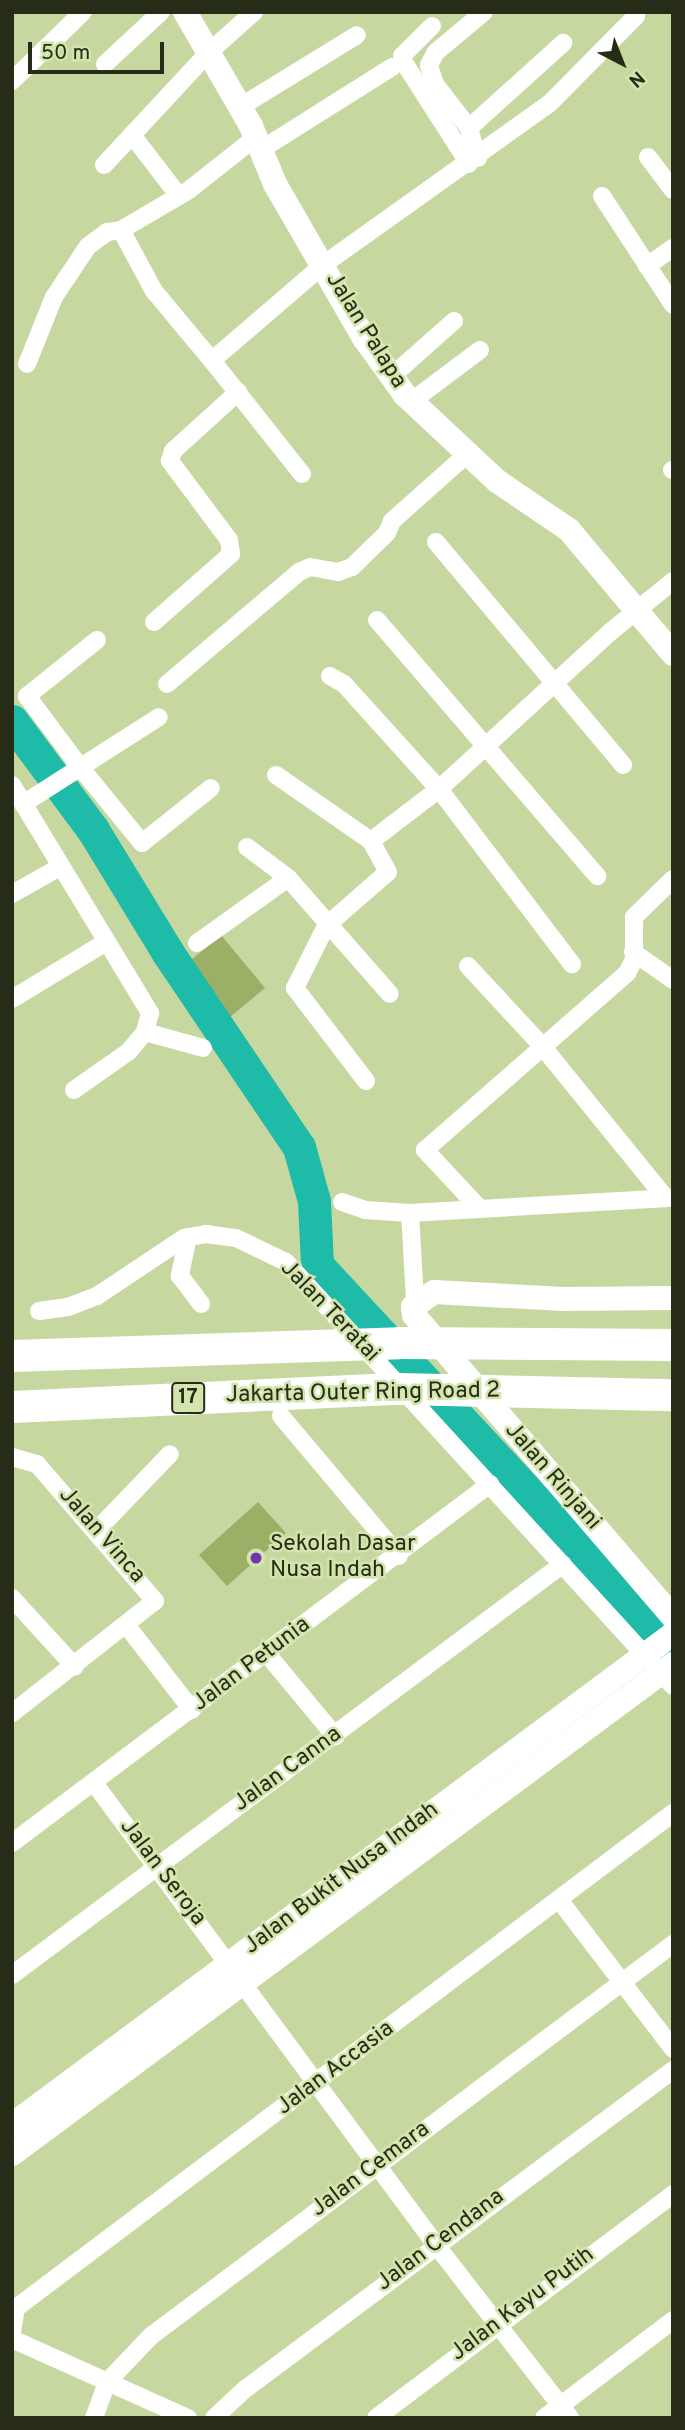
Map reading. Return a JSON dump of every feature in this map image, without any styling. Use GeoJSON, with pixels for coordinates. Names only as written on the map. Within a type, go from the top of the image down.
{"type":"FeatureCollection","features":[{"type":"Feature","properties":{"kind":"highway","name":"17"},"geometry":{"type":"LineString","coordinates":[[12,1356],[323,1345],[673,1345]]}},
{"type":"Feature","properties":{"kind":"highway","name":"Jakarta Outer Ring Road 2"},"geometry":{"type":"LineString","coordinates":[[12,1407],[364,1391],[673,1395]]}},
{"type":"Feature","properties":{"kind":"street"},"geometry":{"type":"LineString","coordinates":[[12,81],[83,12]]}},
{"type":"Feature","properties":{"kind":"street"},"geometry":{"type":"LineString","coordinates":[[105,64],[161,12]]}},
{"type":"Feature","properties":{"kind":"street","name":"Jalan Palapa"},"geometry":{"type":"LineString","coordinates":[[184,12],[240,107],[259,143],[275,184],[364,338],[411,401],[466,455],[569,530],[672,653]]}},
{"type":"Feature","properties":{"kind":"street"},"geometry":{"type":"LineString","coordinates":[[104,165],[208,52],[254,12]]}},
{"type":"Feature","properties":{"kind":"street"},"geometry":{"type":"LineString","coordinates":[[473,161],[469,128],[435,84],[429,65],[436,52],[484,12]]}},
{"type":"Feature","properties":{"kind":"street"},"geometry":{"type":"LineString","coordinates":[[214,363],[220,352],[323,265],[412,198],[473,161],[549,104],[636,16]]}},
{"type":"Feature","properties":{"kind":"street"},"geometry":{"type":"LineString","coordinates":[[432,26],[402,56],[403,61],[473,161]]}},
{"type":"Feature","properties":{"kind":"street"},"geometry":{"type":"LineString","coordinates":[[240,107],[357,35]]}},
{"type":"Feature","properties":{"kind":"street"},"geometry":{"type":"LineString","coordinates":[[469,128],[563,43]]}},
{"type":"Feature","properties":{"kind":"street"},"geometry":{"type":"LineString","coordinates":[[27,364],[54,298],[88,246],[107,232],[121,230],[179,196],[259,143],[392,67]]}},
{"type":"Feature","properties":{"kind":"street"},"geometry":{"type":"LineString","coordinates":[[132,135],[179,196]]}},
{"type":"Feature","properties":{"kind":"street"},"geometry":{"type":"LineString","coordinates":[[648,158],[673,190]]}},
{"type":"Feature","properties":{"kind":"street"},"geometry":{"type":"LineString","coordinates":[[602,196],[673,305]]}},
{"type":"Feature","properties":{"kind":"street"},"geometry":{"type":"LineString","coordinates":[[121,230],[154,291],[302,474]]}},
{"type":"Feature","properties":{"kind":"street"},"geometry":{"type":"LineString","coordinates":[[648,266],[673,248]]}},
{"type":"Feature","properties":{"kind":"street"},"geometry":{"type":"LineString","coordinates":[[392,376],[454,321]]}},
{"type":"Feature","properties":{"kind":"street"},"geometry":{"type":"LineString","coordinates":[[411,401],[480,350]]}},
{"type":"Feature","properties":{"kind":"street"},"geometry":{"type":"LineString","coordinates":[[154,622],[230,554],[229,540],[170,461],[173,451],[238,392]]}},
{"type":"Feature","properties":{"kind":"street"},"geometry":{"type":"LineString","coordinates":[[167,684],[299,572],[310,567],[346,571],[387,533],[392,521],[440,482],[466,455]]}},
{"type":"Feature","properties":{"kind":"street"},"geometry":{"type":"LineString","coordinates":[[436,542],[552,685],[622,765]]}},
{"type":"Feature","properties":{"kind":"street"},"geometry":{"type":"LineString","coordinates":[[372,841],[439,789],[635,611],[673,581]]}},
{"type":"Feature","properties":{"kind":"street"},"geometry":{"type":"LineString","coordinates":[[377,621],[597,876]]}},
{"type":"Feature","properties":{"kind":"street"},"geometry":{"type":"LineString","coordinates":[[97,640],[27,696],[80,767],[142,843],[211,788]]}},
{"type":"Feature","properties":{"kind":"street"},"geometry":{"type":"LineString","coordinates":[[330,676],[344,684],[439,789],[572,964]]}},
{"type":"Feature","properties":{"kind":"street"},"geometry":{"type":"LineString","coordinates":[[23,804],[63,775],[159,717]]}},
{"type":"Feature","properties":{"kind":"street"},"geometry":{"type":"LineString","coordinates":[[276,775],[372,841],[388,872],[326,926],[295,989],[366,1081]]}},
{"type":"Feature","properties":{"kind":"street"},"geometry":{"type":"LineString","coordinates":[[12,785],[150,1013],[145,1032],[128,1052],[74,1090]]}},
{"type":"Feature","properties":{"kind":"street"},"geometry":{"type":"LineString","coordinates":[[247,847],[288,878],[326,926],[390,994]]}},
{"type":"Feature","properties":{"kind":"street"},"geometry":{"type":"LineString","coordinates":[[12,894],[60,867]]}},
{"type":"Feature","properties":{"kind":"street"},"geometry":{"type":"LineString","coordinates":[[197,943],[288,878]]}},
{"type":"Feature","properties":{"kind":"street"},"geometry":{"type":"LineString","coordinates":[[480,1209],[425,1150],[627,973],[634,952],[634,917],[673,878]]}},
{"type":"Feature","properties":{"kind":"street"},"geometry":{"type":"LineString","coordinates":[[12,999],[106,942]]}},
{"type":"Feature","properties":{"kind":"street"},"geometry":{"type":"LineString","coordinates":[[634,952],[673,980]]}},
{"type":"Feature","properties":{"kind":"street"},"geometry":{"type":"LineString","coordinates":[[468,966],[542,1046],[668,1197]]}},
{"type":"Feature","properties":{"kind":"street"},"geometry":{"type":"LineString","coordinates":[[145,1032],[203,1048]]}},
{"type":"Feature","properties":{"kind":"street"},"geometry":{"type":"LineString","coordinates":[[342,1202],[365,1210],[410,1213],[668,1197]]}},
{"type":"Feature","properties":{"kind":"street"},"geometry":{"type":"LineString","coordinates":[[410,1213],[415,1301],[442,1292],[563,1299],[673,1298]]}},
{"type":"Feature","properties":{"kind":"street"},"geometry":{"type":"LineString","coordinates":[[188,1237],[180,1276],[201,1304]]}},
{"type":"Feature","properties":{"kind":"street","name":"Jalan Teratai"},"geometry":{"type":"LineString","coordinates":[[39,1311],[97,1296],[167,1245],[188,1237],[236,1238],[286,1262],[563,1564],[668,1673]]}},
{"type":"Feature","properties":{"kind":"street","name":"Jalan Rinjani"},"geometry":{"type":"LineString","coordinates":[[415,1301],[414,1315],[673,1617]]}},
{"type":"Feature","properties":{"kind":"street"},"geometry":{"type":"LineString","coordinates":[[281,1416],[399,1556]]}},
{"type":"Feature","properties":{"kind":"street"},"geometry":{"type":"LineString","coordinates":[[97,1530],[170,1454]]}},
{"type":"Feature","properties":{"kind":"street","name":"Jalan Vinca"},"geometry":{"type":"LineString","coordinates":[[12,1457],[37,1464],[97,1530],[155,1601],[127,1626]]}},
{"type":"Feature","properties":{"kind":"street","name":"Jalan Petunia"},"geometry":{"type":"LineString","coordinates":[[12,1843],[399,1556],[490,1484]]}},
{"type":"Feature","properties":{"kind":"street","name":"Jalan Canna"},"geometry":{"type":"LineString","coordinates":[[12,1975],[563,1564]]}},
{"type":"Feature","properties":{"kind":"street"},"geometry":{"type":"LineString","coordinates":[[12,1598],[75,1667]]}},
{"type":"Feature","properties":{"kind":"street"},"geometry":{"type":"LineString","coordinates":[[12,1713],[127,1626],[192,1710]]}},
{"type":"Feature","properties":{"kind":"street","name":"Jalan Bukit Nusa Indah"},"geometry":{"type":"LineString","coordinates":[[12,2154],[237,1972],[646,1652],[673,1634]]}},
{"type":"Feature","properties":{"kind":"street"},"geometry":{"type":"LineString","coordinates":[[267,1654],[335,1736]]}},
{"type":"Feature","properties":{"kind":"street","name":"Jalan Bukit Nusa Indah"},"geometry":{"type":"LineString","coordinates":[[12,2125],[668,1673]]}},
{"type":"Feature","properties":{"kind":"street","name":"Jalan Seroja"},"geometry":{"type":"LineString","coordinates":[[94,1783],[237,1972],[436,2245],[566,2412]]}},
{"type":"Feature","properties":{"kind":"street","name":"Jalan Accasia"},"geometry":{"type":"LineString","coordinates":[[12,2332],[14,2305],[560,1901],[673,1813]]}},
{"type":"Feature","properties":{"kind":"street"},"geometry":{"type":"LineString","coordinates":[[560,1901],[673,2049]]}},
{"type":"Feature","properties":{"kind":"street","name":"Jalan Cemara"},"geometry":{"type":"LineString","coordinates":[[94,2418],[107,2382],[151,2336],[673,1944]]}},
{"type":"Feature","properties":{"kind":"street","name":"Jalan Cendana"},"geometry":{"type":"LineString","coordinates":[[214,2418],[436,2245],[673,2070]]}},
{"type":"Feature","properties":{"kind":"street","name":"Jalan Kayu Putih"},"geometry":{"type":"LineString","coordinates":[[376,2418],[496,2324],[673,2194]]}},
{"type":"Feature","properties":{"kind":"street"},"geometry":{"type":"LineString","coordinates":[[544,2418],[566,2412],[673,2320]]}},
{"type":"Feature","properties":{"kind":"street"},"geometry":{"type":"LineString","coordinates":[[12,2339],[188,2418]]}},
{"type":"Feature","properties":{"kind":"green space"},"geometry":{"type":"Polygon","coordinates":[[[221,935],[265,988],[230,1017],[186,964],[221,935]]]}},
{"type":"Feature","properties":{"kind":"green space"},"geometry":{"type":"Polygon","coordinates":[[[258,1502],[286,1533],[227,1586],[199,1555],[258,1502]]]}},
{"type":"Feature","properties":{"kind":"waterway"},"geometry":{"type":"LineString","coordinates":[[12,721],[93,830],[168,953],[299,1147],[314,1201],[317,1265],[581,1549],[673,1660]]}},
{"type":"Feature","properties":{"kind":"place","name":"Sekolah Dasar Nusa Indah"},"geometry":{"type":"Point","coordinates":[256,1558]}}]}
